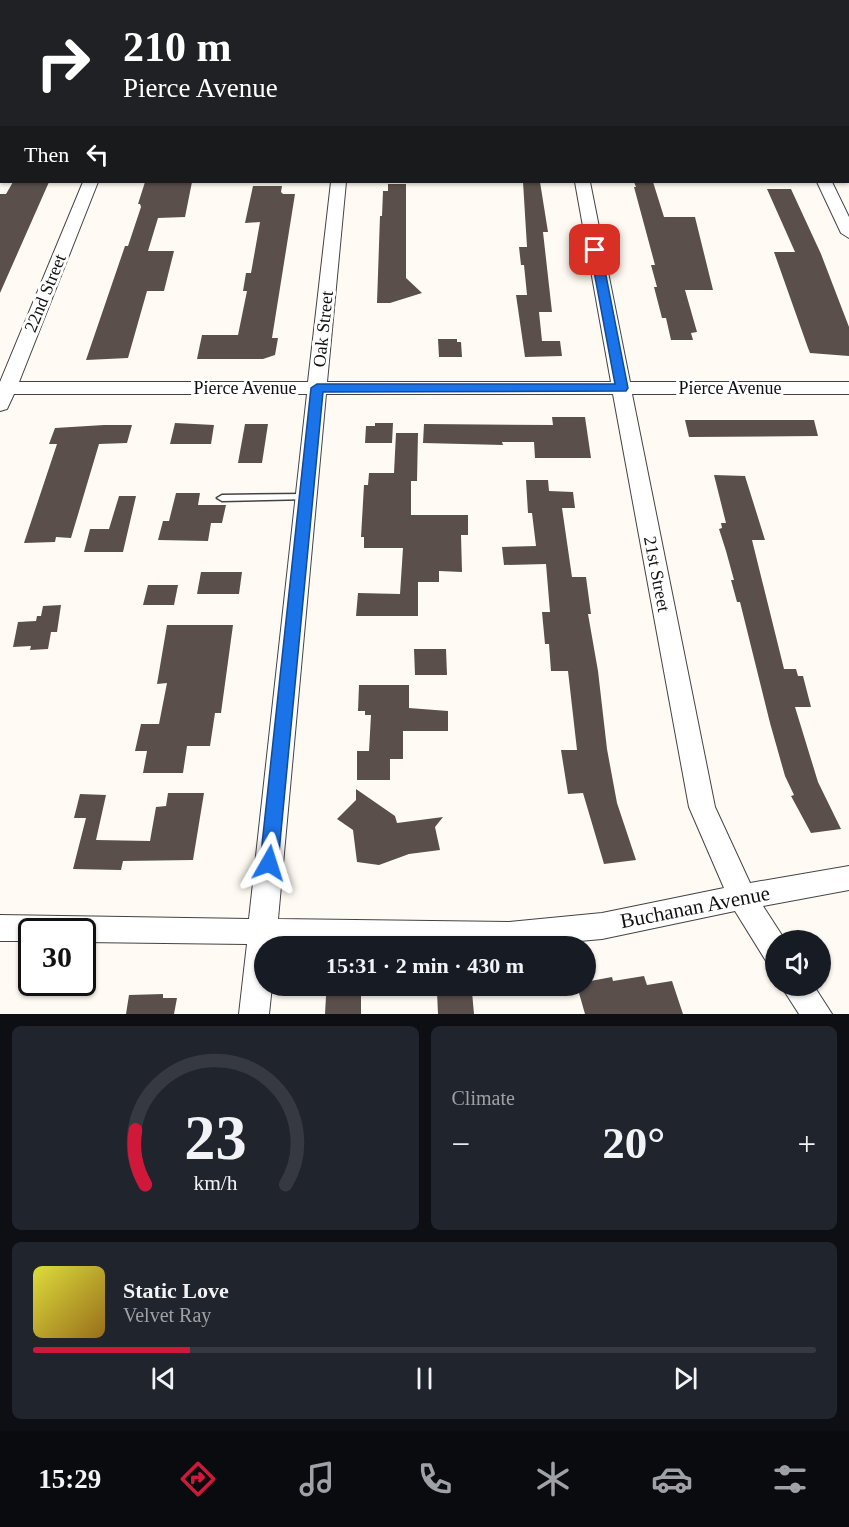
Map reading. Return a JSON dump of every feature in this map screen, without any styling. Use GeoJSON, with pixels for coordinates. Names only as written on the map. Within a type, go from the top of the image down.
{"type":"FeatureCollection","features":[{"type":"Feature","properties":{"kind":"street","name":"22nd Street"},"geometry":{"type":"LineString","coordinates":[[2,394],[90,183]]}},
{"type":"Feature","properties":{"kind":"street","name":"Oak Street"},"geometry":{"type":"LineString","coordinates":[[254,1014],[338,183]]}},
{"type":"Feature","properties":{"kind":"street","name":"21st Street"},"geometry":{"type":"LineString","coordinates":[[582,183],[702,807],[742,897],[765,934]]}},
{"type":"Feature","properties":{"kind":"street"},"geometry":{"type":"LineString","coordinates":[[824,183],[849,233]]}},
{"type":"Feature","properties":{"kind":"street","name":"Pierce Avenue"},"geometry":{"type":"LineString","coordinates":[[2,394],[317,388],[849,388]]}},
{"type":"Feature","properties":{"kind":"street","name":"Buchanan Avenue"},"geometry":{"type":"LineString","coordinates":[[0,928],[509,935],[602,926],[849,878]]}},
{"type":"Feature","properties":{"kind":"street"},"geometry":{"type":"LineString","coordinates":[[804,996],[817,1014]]}},
{"type":"Feature","properties":{"kind":"lane"},"geometry":{"type":"LineString","coordinates":[[222,498],[306,497]]}},
{"type":"Feature","properties":{"kind":"building"},"geometry":{"type":"Polygon","coordinates":[[[12,183],[49,183],[0,293],[0,194],[6,194],[12,183]]]}},
{"type":"Feature","properties":{"kind":"building"},"geometry":{"type":"Polygon","coordinates":[[[145,183],[192,183],[185,217],[158,218],[148,251],[174,251],[164,291],[147,291],[128,358],[86,360],[125,246],[128,246],[141,207],[138,204],[145,183]]]}},
{"type":"Feature","properties":{"kind":"building"},"geometry":{"type":"Polygon","coordinates":[[[523,183],[540,183],[548,232],[543,232],[552,312],[539,312],[542,341],[560,341],[562,356],[525,357],[516,295],[527,295],[524,265],[521,265],[519,247],[527,247],[523,183]]]}},
{"type":"Feature","properties":{"kind":"building"},"geometry":{"type":"Polygon","coordinates":[[[634,183],[653,183],[664,217],[695,217],[713,290],[685,290],[697,332],[691,333],[693,340],[671,340],[666,318],[662,318],[651,265],[655,265],[634,187],[636,187],[634,183]]]}},
{"type":"Feature","properties":{"kind":"building"},"geometry":{"type":"Polygon","coordinates":[[[388,184],[406,184],[406,278],[422,293],[390,303],[377,303],[380,216],[382,216],[383,191],[388,191],[388,184]]]}},
{"type":"Feature","properties":{"kind":"building"},"geometry":{"type":"Polygon","coordinates":[[[253,186],[282,186],[283,194],[295,194],[272,338],[278,338],[275,355],[263,359],[197,359],[202,335],[238,335],[247,291],[243,291],[246,273],[251,273],[260,222],[245,223],[253,186]]]}},
{"type":"Feature","properties":{"kind":"building"},"geometry":{"type":"Polygon","coordinates":[[[767,189],[791,189],[821,254],[849,327],[849,356],[810,353],[774,252],[795,252],[767,189]]]}},
{"type":"Feature","properties":{"kind":"building"},"geometry":{"type":"Polygon","coordinates":[[[438,339],[457,339],[457,342],[461,342],[462,357],[439,357],[438,339]]]}},
{"type":"Feature","properties":{"kind":"building"},"geometry":{"type":"Polygon","coordinates":[[[552,417],[585,417],[591,458],[535,458],[534,442],[502,442],[503,445],[423,443],[424,424],[553,425],[552,417]]]}},
{"type":"Feature","properties":{"kind":"building"},"geometry":{"type":"Polygon","coordinates":[[[685,420],[814,420],[818,436],[689,437],[685,420]]]}},
{"type":"Feature","properties":{"kind":"building"},"geometry":{"type":"Polygon","coordinates":[[[175,423],[214,425],[211,444],[170,444],[175,423]]]}},
{"type":"Feature","properties":{"kind":"building"},"geometry":{"type":"Polygon","coordinates":[[[375,423],[393,423],[392,443],[365,443],[366,426],[375,426],[375,423]]]}},
{"type":"Feature","properties":{"kind":"building"},"geometry":{"type":"Polygon","coordinates":[[[245,424],[268,424],[262,463],[238,463],[245,424]]]}},
{"type":"Feature","properties":{"kind":"building"},"geometry":{"type":"Polygon","coordinates":[[[132,425],[127,443],[99,444],[71,538],[56,537],[55,542],[24,543],[57,444],[49,444],[55,428],[132,425]]]}},
{"type":"Feature","properties":{"kind":"building"},"geometry":{"type":"Polygon","coordinates":[[[396,433],[418,433],[417,481],[411,481],[411,515],[468,515],[468,535],[461,535],[462,572],[439,571],[439,582],[418,582],[418,616],[356,616],[358,593],[400,594],[403,548],[364,548],[364,537],[361,537],[364,485],[368,485],[369,473],[394,473],[396,433]]]}},
{"type":"Feature","properties":{"kind":"building"},"geometry":{"type":"Polygon","coordinates":[[[714,475],[745,476],[765,540],[752,540],[784,669],[796,669],[798,676],[803,676],[811,707],[795,707],[818,782],[841,829],[811,833],[791,796],[794,795],[785,776],[740,602],[737,602],[731,580],[734,580],[719,529],[722,528],[721,523],[726,523],[714,475]]]}},
{"type":"Feature","properties":{"kind":"building"},"geometry":{"type":"Polygon","coordinates":[[[526,480],[548,480],[549,491],[573,492],[575,508],[562,508],[572,577],[586,577],[591,614],[588,614],[598,671],[607,749],[617,803],[636,860],[604,864],[583,793],[568,794],[561,750],[577,750],[568,671],[551,671],[549,644],[545,644],[542,612],[550,612],[546,564],[504,565],[502,547],[536,546],[532,513],[528,513],[526,480]]]}},
{"type":"Feature","properties":{"kind":"building"},"geometry":{"type":"Polygon","coordinates":[[[176,493],[200,493],[198,505],[226,505],[222,523],[211,523],[208,541],[158,540],[163,521],[169,521],[176,493]]]}},
{"type":"Feature","properties":{"kind":"building"},"geometry":{"type":"Polygon","coordinates":[[[119,496],[136,496],[123,552],[84,552],[90,529],[109,529],[119,496]]]}},
{"type":"Feature","properties":{"kind":"building"},"geometry":{"type":"Polygon","coordinates":[[[201,572],[242,572],[239,594],[197,594],[201,572]]]}},
{"type":"Feature","properties":{"kind":"building"},"geometry":{"type":"Polygon","coordinates":[[[148,585],[178,585],[174,605],[143,605],[148,585]]]}},
{"type":"Feature","properties":{"kind":"building"},"geometry":{"type":"Polygon","coordinates":[[[61,605],[57,632],[51,632],[48,649],[30,650],[31,646],[13,647],[18,622],[36,621],[37,616],[41,616],[43,606],[61,605]]]}},
{"type":"Feature","properties":{"kind":"building"},"geometry":{"type":"Polygon","coordinates":[[[167,625],[233,625],[221,713],[215,713],[210,746],[187,746],[183,773],[143,773],[147,751],[135,751],[141,724],[159,724],[167,683],[157,684],[167,625]]]}},
{"type":"Feature","properties":{"kind":"building"},"geometry":{"type":"Polygon","coordinates":[[[414,649],[446,649],[447,675],[415,675],[414,649]]]}},
{"type":"Feature","properties":{"kind":"building"},"geometry":{"type":"Polygon","coordinates":[[[359,685],[409,685],[409,708],[448,711],[448,731],[403,731],[403,759],[390,759],[390,780],[357,780],[357,751],[369,751],[371,715],[365,715],[365,711],[358,711],[359,685]]]}},
{"type":"Feature","properties":{"kind":"building"},"geometry":{"type":"Polygon","coordinates":[[[356,789],[395,816],[397,823],[443,817],[435,827],[440,850],[409,854],[379,865],[357,862],[353,830],[337,819],[356,800],[356,789]]]}},
{"type":"Feature","properties":{"kind":"building"},"geometry":{"type":"Polygon","coordinates":[[[168,793],[204,793],[193,860],[123,861],[121,870],[73,869],[86,818],[74,818],[80,794],[106,795],[96,840],[150,841],[156,807],[166,806],[168,793]]]}},
{"type":"Feature","properties":{"kind":"building"},"geometry":{"type":"Polygon","coordinates":[[[644,976],[647,985],[672,981],[683,1014],[585,1014],[580,996],[596,996],[596,980],[612,977],[613,981],[644,976]]]}},
{"type":"Feature","properties":{"kind":"building"},"geometry":{"type":"Polygon","coordinates":[[[163,994],[163,998],[177,998],[174,1014],[126,1014],[129,995],[163,994]]]}},
{"type":"Feature","properties":{"kind":"building"},"geometry":{"type":"Polygon","coordinates":[[[326,996],[361,996],[361,1014],[325,1014],[326,996]]]}},
{"type":"Feature","properties":{"kind":"building"},"geometry":{"type":"Polygon","coordinates":[[[437,996],[472,996],[474,1014],[438,1014],[437,996]]]}},
{"type":"Feature","properties":{"kind":"route"},"geometry":{"type":"LineString","coordinates":[[269,863],[317,388],[622,388],[595,250]]}}]}
